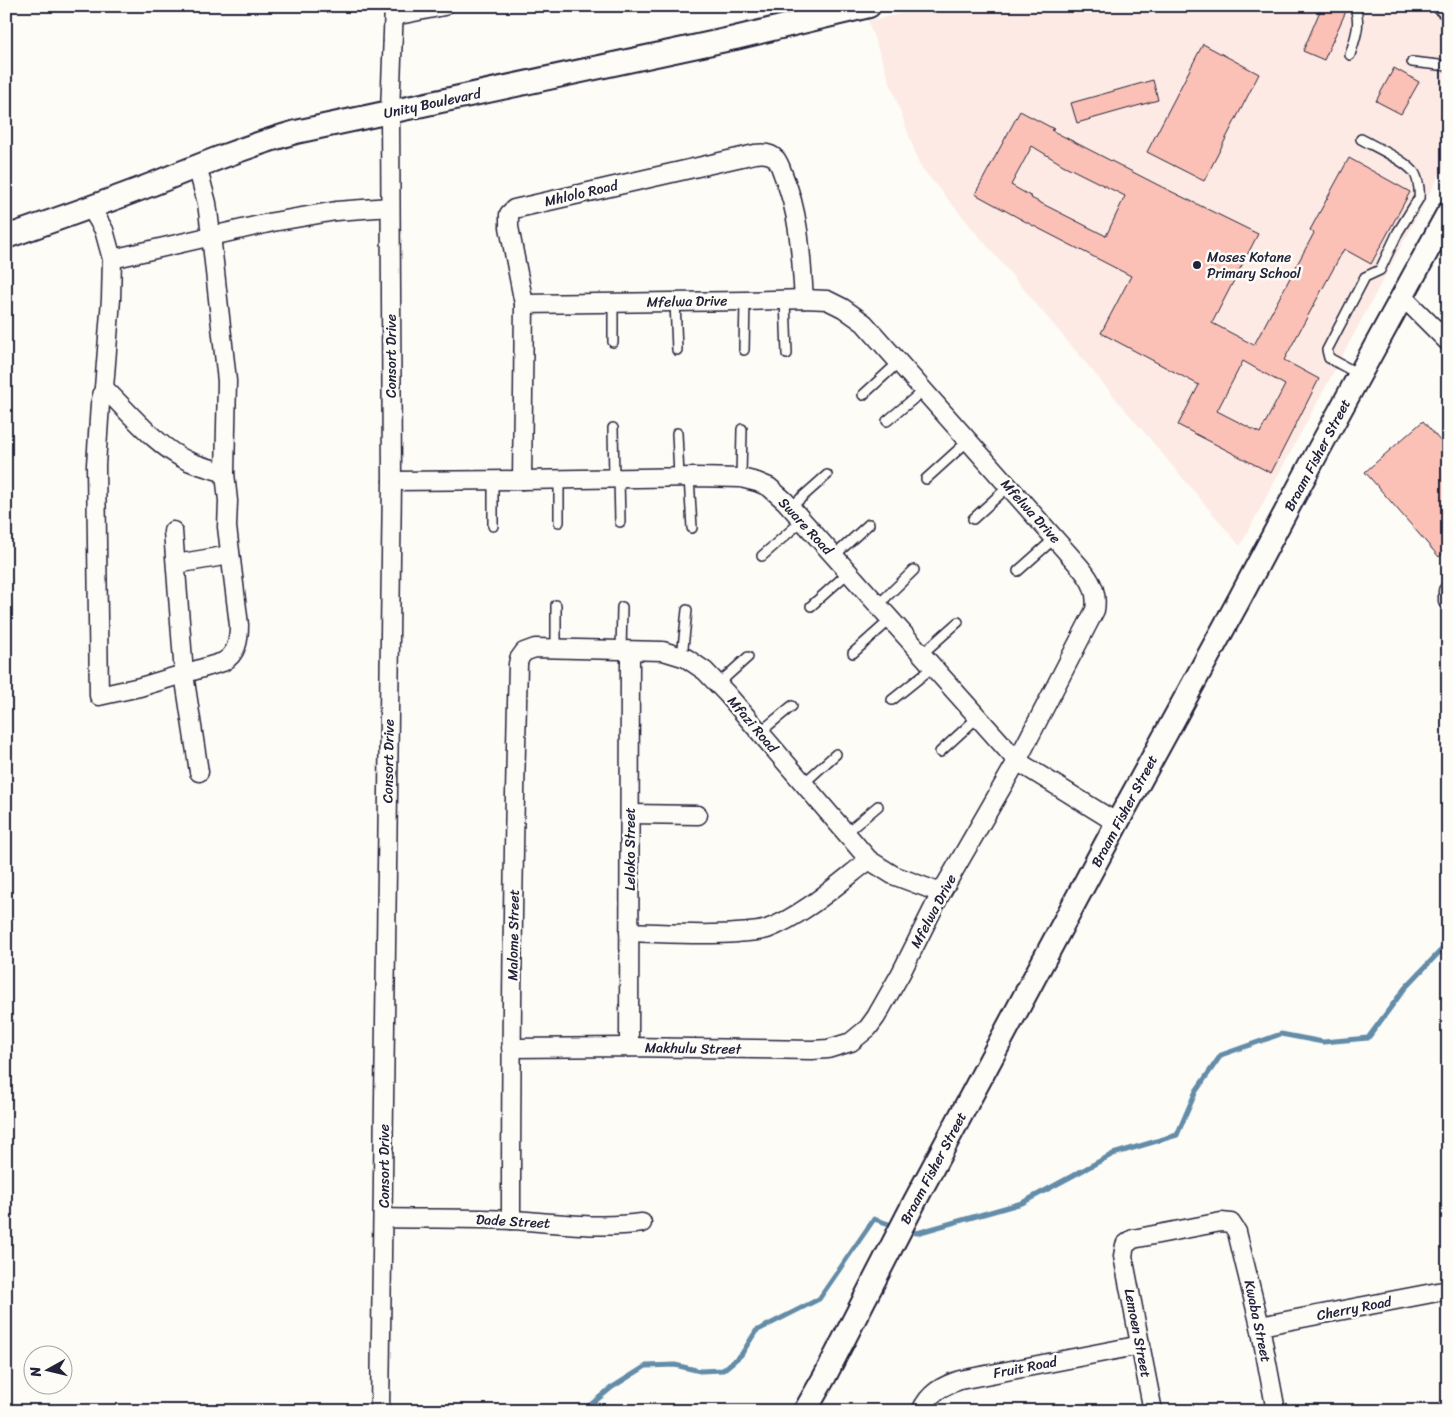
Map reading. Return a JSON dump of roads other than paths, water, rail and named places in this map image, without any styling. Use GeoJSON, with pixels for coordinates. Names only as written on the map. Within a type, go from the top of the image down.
{"type":"FeatureCollection","features":[{"type":"Feature","properties":{"kind":"street"},"geometry":{"type":"LineString","coordinates":[[394,11],[444,6]]}},
{"type":"Feature","properties":{"kind":"street","name":"Unity Boulevard"},"geometry":{"type":"LineString","coordinates":[[6,238],[91,208],[268,140],[296,132],[726,40],[868,6]]}},
{"type":"Feature","properties":{"kind":"street","name":"Consort Drive"},"geometry":{"type":"LineString","coordinates":[[380,1411],[392,481],[390,112],[394,11]]}},
{"type":"Feature","properties":{"kind":"street","name":"Mhlolo Road"},"geometry":{"type":"LineString","coordinates":[[522,480],[524,304],[508,222],[509,214],[514,209],[761,153],[772,155],[776,159],[788,188],[797,220],[804,299]]}},
{"type":"Feature","properties":{"kind":"street"},"geometry":{"type":"LineString","coordinates":[[91,208],[104,230],[112,259],[111,299],[104,388],[100,404],[96,465],[99,696],[140,687],[223,662],[230,656],[238,644],[239,625],[227,527],[228,500],[225,473],[227,381],[212,235],[207,203],[197,166]]}},
{"type":"Feature","properties":{"kind":"street"},"geometry":{"type":"LineString","coordinates":[[112,259],[273,222],[336,211],[390,207]]}},
{"type":"Feature","properties":{"kind":"street","name":"Braam Fisher Street"},"geometry":{"type":"LineString","coordinates":[[805,1411],[1117,823],[1448,213]]}},
{"type":"Feature","properties":{"kind":"street"},"geometry":{"type":"LineString","coordinates":[[1402,297],[1448,342]]}},
{"type":"Feature","properties":{"kind":"street","name":"Mfelwa Drive"},"geometry":{"type":"LineString","coordinates":[[524,304],[804,299],[827,300],[844,308],[864,323],[900,362],[1055,538],[1090,579],[1094,587],[1097,600],[1095,610],[1017,761],[940,893],[901,973],[868,1028]]}},
{"type":"Feature","properties":{"kind":"street"},"geometry":{"type":"LineString","coordinates":[[104,388],[173,452],[188,460],[225,473]]}},
{"type":"Feature","properties":{"kind":"street","name":"Sware Road"},"geometry":{"type":"LineString","coordinates":[[392,481],[684,477],[741,478],[769,487],[803,520],[1017,761],[1117,823]]}},
{"type":"Feature","properties":{"kind":"street"},"geometry":{"type":"LineString","coordinates":[[172,531],[184,674],[199,772]]}},
{"type":"Feature","properties":{"kind":"street"},"geometry":{"type":"LineString","coordinates":[[176,564],[230,555]]}},
{"type":"Feature","properties":{"kind":"street"},"geometry":{"type":"LineString","coordinates":[[1448,591],[1448,601]]}},
{"type":"Feature","properties":{"kind":"street","name":"Mfazi Road"},"geometry":{"type":"LineString","coordinates":[[524,652],[535,648],[663,652],[686,658],[705,671],[718,684],[869,860],[894,875],[940,893]]}},
{"type":"Feature","properties":{"kind":"street","name":"Leloko Street"},"geometry":{"type":"LineString","coordinates":[[626,651],[630,814],[629,1048]]}},
{"type":"Feature","properties":{"kind":"street","name":"Malome Street"},"geometry":{"type":"LineString","coordinates":[[511,1220],[516,738],[518,664],[524,652]]}},
{"type":"Feature","properties":{"kind":"street"},"geometry":{"type":"LineString","coordinates":[[630,814],[698,815]]}},
{"type":"Feature","properties":{"kind":"street"},"geometry":{"type":"LineString","coordinates":[[630,932],[714,935],[766,930],[804,909],[869,860]]}},
{"type":"Feature","properties":{"kind":"street","name":"Makhulu Street"},"geometry":{"type":"LineString","coordinates":[[512,1048],[828,1049],[851,1042],[868,1028]]}},
{"type":"Feature","properties":{"kind":"street","name":"Dade Street"},"geometry":{"type":"LineString","coordinates":[[383,1218],[511,1220],[597,1226],[642,1223]]}},
{"type":"Feature","properties":{"kind":"street","name":"Lemoen Street"},"geometry":{"type":"LineString","coordinates":[[1152,1411],[1123,1256],[1124,1245],[1133,1240],[1221,1222],[1231,1223],[1237,1232]]}},
{"type":"Feature","properties":{"kind":"street","name":"Kwaba Street"},"geometry":{"type":"LineString","coordinates":[[1237,1232],[1260,1326],[1276,1411]]}},
{"type":"Feature","properties":{"kind":"street","name":"Cherry Road"},"geometry":{"type":"LineString","coordinates":[[1260,1326],[1448,1290]]}},
{"type":"Feature","properties":{"kind":"street","name":"Fruit Road"},"geometry":{"type":"LineString","coordinates":[[921,1411],[936,1390],[960,1380],[1141,1345]]}},
{"type":"Feature","properties":{"kind":"lane"},"geometry":{"type":"LineString","coordinates":[[1350,55],[1358,28],[1358,15],[1354,6]]}},
{"type":"Feature","properties":{"kind":"lane"},"geometry":{"type":"LineString","coordinates":[[1412,62],[1448,66]]}},
{"type":"Feature","properties":{"kind":"lane"},"geometry":{"type":"LineString","coordinates":[[1360,375],[1329,358],[1327,350],[1365,277],[1380,270],[1398,232],[1419,198],[1420,191],[1414,172],[1403,163],[1361,139]]}},
{"type":"Feature","properties":{"kind":"lane"},"geometry":{"type":"LineString","coordinates":[[785,299],[787,354]]}},
{"type":"Feature","properties":{"kind":"lane"},"geometry":{"type":"LineString","coordinates":[[744,350],[745,301]]}},
{"type":"Feature","properties":{"kind":"lane"},"geometry":{"type":"LineString","coordinates":[[613,302],[613,342]]}},
{"type":"Feature","properties":{"kind":"lane"},"geometry":{"type":"LineString","coordinates":[[675,302],[677,350]]}},
{"type":"Feature","properties":{"kind":"lane"},"geometry":{"type":"LineString","coordinates":[[863,395],[900,362]]}},
{"type":"Feature","properties":{"kind":"lane"},"geometry":{"type":"LineString","coordinates":[[887,421],[924,390]]}},
{"type":"Feature","properties":{"kind":"lane"},"geometry":{"type":"LineString","coordinates":[[613,428],[620,522]]}},
{"type":"Feature","properties":{"kind":"lane"},"geometry":{"type":"LineString","coordinates":[[741,478],[742,428]]}},
{"type":"Feature","properties":{"kind":"lane"},"geometry":{"type":"LineString","coordinates":[[677,433],[692,528]]}},
{"type":"Feature","properties":{"kind":"lane"},"geometry":{"type":"LineString","coordinates":[[926,479],[969,440]]}},
{"type":"Feature","properties":{"kind":"lane"},"geometry":{"type":"LineString","coordinates":[[791,507],[827,475]]}},
{"type":"Feature","properties":{"kind":"lane"},"geometry":{"type":"LineString","coordinates":[[493,480],[493,526]]}},
{"type":"Feature","properties":{"kind":"lane"},"geometry":{"type":"LineString","coordinates":[[559,480],[559,522]]}},
{"type":"Feature","properties":{"kind":"lane"},"geometry":{"type":"LineString","coordinates":[[974,519],[1009,486]]}},
{"type":"Feature","properties":{"kind":"lane"},"geometry":{"type":"LineString","coordinates":[[762,556],[803,520]]}},
{"type":"Feature","properties":{"kind":"lane"},"geometry":{"type":"LineString","coordinates":[[834,556],[869,524]]}},
{"type":"Feature","properties":{"kind":"lane"},"geometry":{"type":"LineString","coordinates":[[1018,571],[1055,538]]}},
{"type":"Feature","properties":{"kind":"lane"},"geometry":{"type":"LineString","coordinates":[[878,606],[914,570]]}},
{"type":"Feature","properties":{"kind":"lane"},"geometry":{"type":"LineString","coordinates":[[811,606],[849,572]]}},
{"type":"Feature","properties":{"kind":"lane"},"geometry":{"type":"LineString","coordinates":[[556,605],[556,649]]}},
{"type":"Feature","properties":{"kind":"lane"},"geometry":{"type":"LineString","coordinates":[[622,607],[626,651]]}},
{"type":"Feature","properties":{"kind":"lane"},"geometry":{"type":"LineString","coordinates":[[682,657],[686,610]]}},
{"type":"Feature","properties":{"kind":"lane"},"geometry":{"type":"LineString","coordinates":[[853,653],[891,619]]}},
{"type":"Feature","properties":{"kind":"lane"},"geometry":{"type":"LineString","coordinates":[[892,700],[928,660],[958,622]]}},
{"type":"Feature","properties":{"kind":"lane"},"geometry":{"type":"LineString","coordinates":[[718,684],[748,657]]}},
{"type":"Feature","properties":{"kind":"lane"},"geometry":{"type":"LineString","coordinates":[[759,733],[792,706]]}},
{"type":"Feature","properties":{"kind":"lane"},"geometry":{"type":"LineString","coordinates":[[940,752],[978,717]]}},
{"type":"Feature","properties":{"kind":"lane"},"geometry":{"type":"LineString","coordinates":[[803,784],[836,754]]}},
{"type":"Feature","properties":{"kind":"lane"},"geometry":{"type":"LineString","coordinates":[[846,833],[878,806]]}},
{"type":"Feature","properties":{"kind":"waterway"},"geometry":{"type":"LineString","coordinates":[[907,1230],[917,1233],[1022,1203],[1113,1154],[1177,1135],[1196,1091],[1221,1055],[1281,1034],[1323,1042],[1368,1038],[1405,988],[1448,943]]}},
{"type":"Feature","properties":{"kind":"waterway"},"geometry":{"type":"LineString","coordinates":[[583,1411],[611,1388],[646,1366],[675,1365],[700,1371],[723,1370],[741,1355],[756,1331],[819,1299],[874,1219],[895,1226]]}},
{"type":"Feature","properties":{"kind":"waterway"},"geometry":{"type":"LineString","coordinates":[[490,1411],[519,1408],[529,1411]]}},
{"type":"Feature","properties":{"kind":"place","name":"Moses Kotane Primary School"},"geometry":{"type":"Point","coordinates":[1197,265]}}]}
